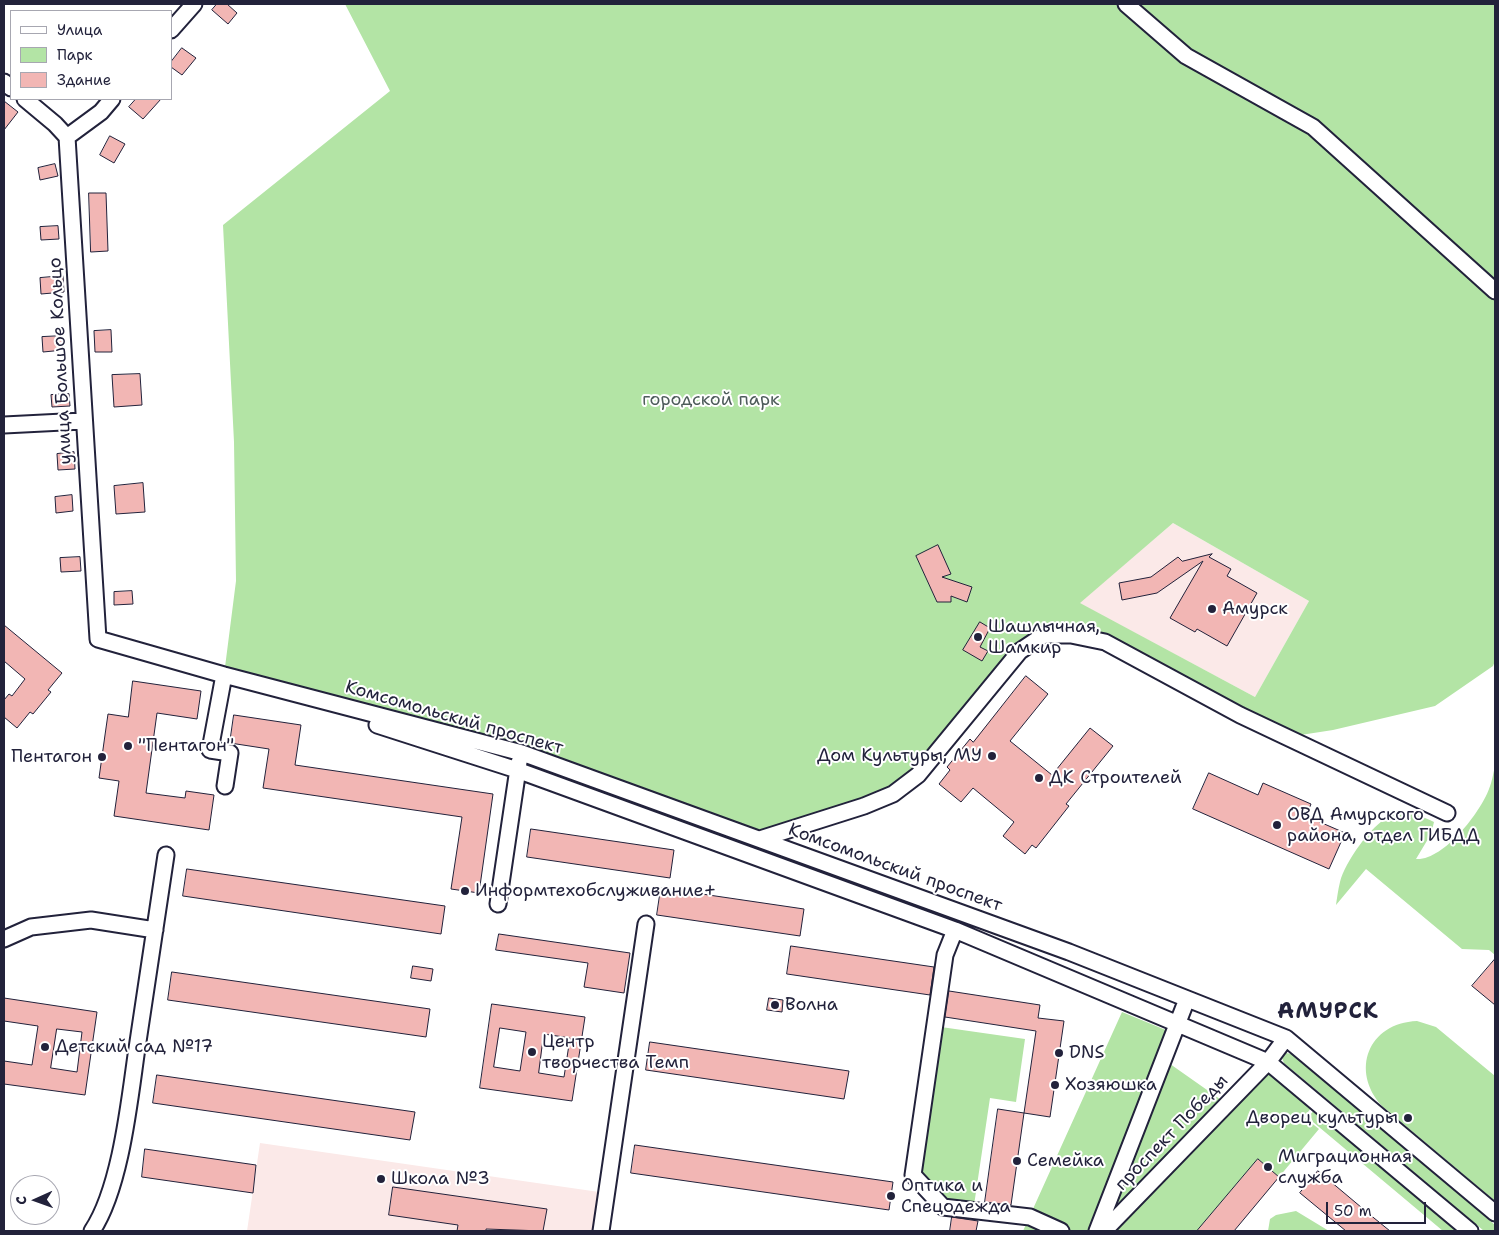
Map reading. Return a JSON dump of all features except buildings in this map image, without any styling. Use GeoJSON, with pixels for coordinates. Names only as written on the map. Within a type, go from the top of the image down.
{"type":"FeatureCollection","features":[{"type":"Feature","properties":{"kind":"street"},"geometry":{"type":"LineString","coordinates":[[172,29],[194,4]]}},
{"type":"Feature","properties":{"kind":"street"},"geometry":{"type":"LineString","coordinates":[[1126,4],[1186,56],[1313,127],[1495,291]]}},
{"type":"Feature","properties":{"kind":"street"},"geometry":{"type":"LineString","coordinates":[[25,100],[55,124],[67,137],[101,112],[111,100]]}},
{"type":"Feature","properties":{"kind":"street","name":"улица Большое Кольцо"},"geometry":{"type":"LineString","coordinates":[[67,137],[83,421],[98,639]]}},
{"type":"Feature","properties":{"kind":"street"},"geometry":{"type":"LineString","coordinates":[[4,425],[83,421]]}},
{"type":"Feature","properties":{"kind":"street"},"geometry":{"type":"LineString","coordinates":[[760,839],[864,806],[893,794],[918,775],[1020,651],[1044,635],[1071,635],[1105,642],[1240,715],[1447,813]]}},
{"type":"Feature","properties":{"kind":"street","name":"Комсомольский проспект"},"geometry":{"type":"LineString","coordinates":[[98,639],[224,675],[522,753],[1060,948],[1286,1038],[1495,1213]]}},
{"type":"Feature","properties":{"kind":"street"},"geometry":{"type":"LineString","coordinates":[[224,675],[210,750],[230,753],[225,786]]}},
{"type":"Feature","properties":{"kind":"street","name":"Комсомольский проспект"},"geometry":{"type":"LineString","coordinates":[[224,675],[517,770],[956,930],[1268,1062],[1470,1231]]}},
{"type":"Feature","properties":{"kind":"street"},"geometry":{"type":"LineString","coordinates":[[498,904],[517,770],[522,753]]}},
{"type":"Feature","properties":{"kind":"street"},"geometry":{"type":"LineString","coordinates":[[92,1231],[99,1221],[111,1189],[126,1123],[166,855]]}},
{"type":"Feature","properties":{"kind":"street"},"geometry":{"type":"LineString","coordinates":[[4,939],[31,927],[91,920],[155,930]]}},
{"type":"Feature","properties":{"kind":"street"},"geometry":{"type":"LineString","coordinates":[[601,1231],[646,924]]}},
{"type":"Feature","properties":{"kind":"street"},"geometry":{"type":"LineString","coordinates":[[956,930],[944,956],[913,1175],[943,1207],[1030,1217],[1061,1231]]}},
{"type":"Feature","properties":{"kind":"street","name":"проспект Победы"},"geometry":{"type":"LineString","coordinates":[[1097,1231],[1187,998]]}},
{"type":"Feature","properties":{"kind":"street","name":"проспект Победы"},"geometry":{"type":"LineString","coordinates":[[1104,1231],[1268,1062],[1286,1038]]}},
{"type":"Feature","properties":{"kind":"shaded area"},"geometry":{"type":"Polygon","coordinates":[[[1173,523],[1309,601],[1255,697],[1079,603],[1173,523]]]}},
{"type":"Feature","properties":{"kind":"shaded area","name":"Школа №3"},"geometry":{"type":"Polygon","coordinates":[[[260,1143],[606,1193],[601,1231],[247,1231],[260,1143]]]}},
{"type":"Feature","properties":{"kind":"green space","name":"городской парк"},"geometry":{"type":"Polygon","coordinates":[[[345,4],[1495,4],[1495,661],[1493,666],[1435,706],[1333,730],[1294,736],[1105,642],[1044,635],[893,794],[760,839],[522,753],[224,675],[236,581],[234,442],[223,225],[390,91],[345,4]],[[1173,523],[1080,603],[1255,697],[1309,601],[1173,523]]]}},
{"type":"Feature","properties":{"kind":"green space"},"geometry":{"type":"Polygon","coordinates":[[[1495,766],[1495,955],[1489,950],[1462,949],[1366,869],[1336,905],[1340,882],[1347,865],[1375,827],[1390,816],[1401,813],[1413,814],[1434,822],[1431,834],[1416,859],[1427,858],[1449,844],[1478,810],[1489,789],[1495,766]]]}},
{"type":"Feature","properties":{"kind":"green space"},"geometry":{"type":"Polygon","coordinates":[[[1122,1012],[1173,1033],[1163,1059],[1227,1104],[1268,1062],[1316,1102],[1304,1117],[1319,1129],[1279,1177],[1258,1159],[1197,1231],[1104,1231],[1127,1207],[1111,1197],[1097,1231],[1023,1231],[1122,1012]]]}},
{"type":"Feature","properties":{"kind":"green space"},"geometry":{"type":"Polygon","coordinates":[[[1417,1021],[1436,1027],[1495,1076],[1495,1201],[1382,1106],[1372,1092],[1367,1078],[1366,1064],[1369,1051],[1386,1030],[1400,1024],[1417,1021]]]}},
{"type":"Feature","properties":{"kind":"green space"},"geometry":{"type":"Polygon","coordinates":[[[934,1026],[1025,1039],[1016,1102],[990,1098],[973,1212],[943,1207],[913,1175],[934,1026]]]}},
{"type":"Feature","properties":{"kind":"green space"},"geometry":{"type":"Polygon","coordinates":[[[1286,1053],[1292,1054],[1495,1225],[1495,1231],[1484,1231],[1284,1063],[1282,1058],[1286,1053]]]}},
{"type":"Feature","properties":{"kind":"green space"},"geometry":{"type":"Polygon","coordinates":[[[1315,1109],[1467,1231],[1443,1231],[1313,1122],[1310,1115],[1315,1109]]]}},
{"type":"Feature","properties":{"kind":"green space"},"geometry":{"type":"Polygon","coordinates":[[[1296,1211],[1329,1231],[1268,1231],[1270,1219],[1276,1215],[1296,1211]]]}},
{"type":"Feature","properties":{"kind":"place","name":"Амурск"},"geometry":{"type":"Point","coordinates":[1212,609]}},
{"type":"Feature","properties":{"kind":"place","name":"Шашлычная, Шамкир"},"geometry":{"type":"Point","coordinates":[978,637]}},
{"type":"Feature","properties":{"kind":"place","name":"\"Пентагон\""},"geometry":{"type":"Point","coordinates":[128,746]}},
{"type":"Feature","properties":{"kind":"place","name":"Дом Культуры, МУ"},"geometry":{"type":"Point","coordinates":[992,756]}},
{"type":"Feature","properties":{"kind":"place","name":"Пентагон"},"geometry":{"type":"Point","coordinates":[102,757]}},
{"type":"Feature","properties":{"kind":"place","name":"ДК Строителей"},"geometry":{"type":"Point","coordinates":[1039,778]}},
{"type":"Feature","properties":{"kind":"place","name":"ОВД Амурского района, отдел ГИБДД"},"geometry":{"type":"Point","coordinates":[1277,825]}},
{"type":"Feature","properties":{"kind":"place","name":"Информтехобслуживание+"},"geometry":{"type":"Point","coordinates":[465,891]}},
{"type":"Feature","properties":{"kind":"place","name":"Волна"},"geometry":{"type":"Point","coordinates":[775,1005]}},
{"type":"Feature","properties":{"kind":"place","name":"Детский сад №17"},"geometry":{"type":"Point","coordinates":[45,1047]}},
{"type":"Feature","properties":{"kind":"place","name":"Центр творчества Темп"},"geometry":{"type":"Point","coordinates":[532,1052]}},
{"type":"Feature","properties":{"kind":"place","name":"DNS"},"geometry":{"type":"Point","coordinates":[1059,1053]}},
{"type":"Feature","properties":{"kind":"place","name":"Хозяюшка"},"geometry":{"type":"Point","coordinates":[1055,1085]}},
{"type":"Feature","properties":{"kind":"place","name":"Дворец культуры"},"geometry":{"type":"Point","coordinates":[1408,1118]}},
{"type":"Feature","properties":{"kind":"place","name":"Семейка"},"geometry":{"type":"Point","coordinates":[1017,1161]}},
{"type":"Feature","properties":{"kind":"place","name":"Миграционная служба"},"geometry":{"type":"Point","coordinates":[1268,1167]}},
{"type":"Feature","properties":{"kind":"place","name":"Школа №3"},"geometry":{"type":"Point","coordinates":[381,1179]}},
{"type":"Feature","properties":{"kind":"place","name":"Оптика и Спецодежда"},"geometry":{"type":"Point","coordinates":[891,1196]}},
{"type":"Feature","properties":{"kind":"district","name":"АМУРСК"},"geometry":{"type":"Point","coordinates":[1328,1012]}}]}
